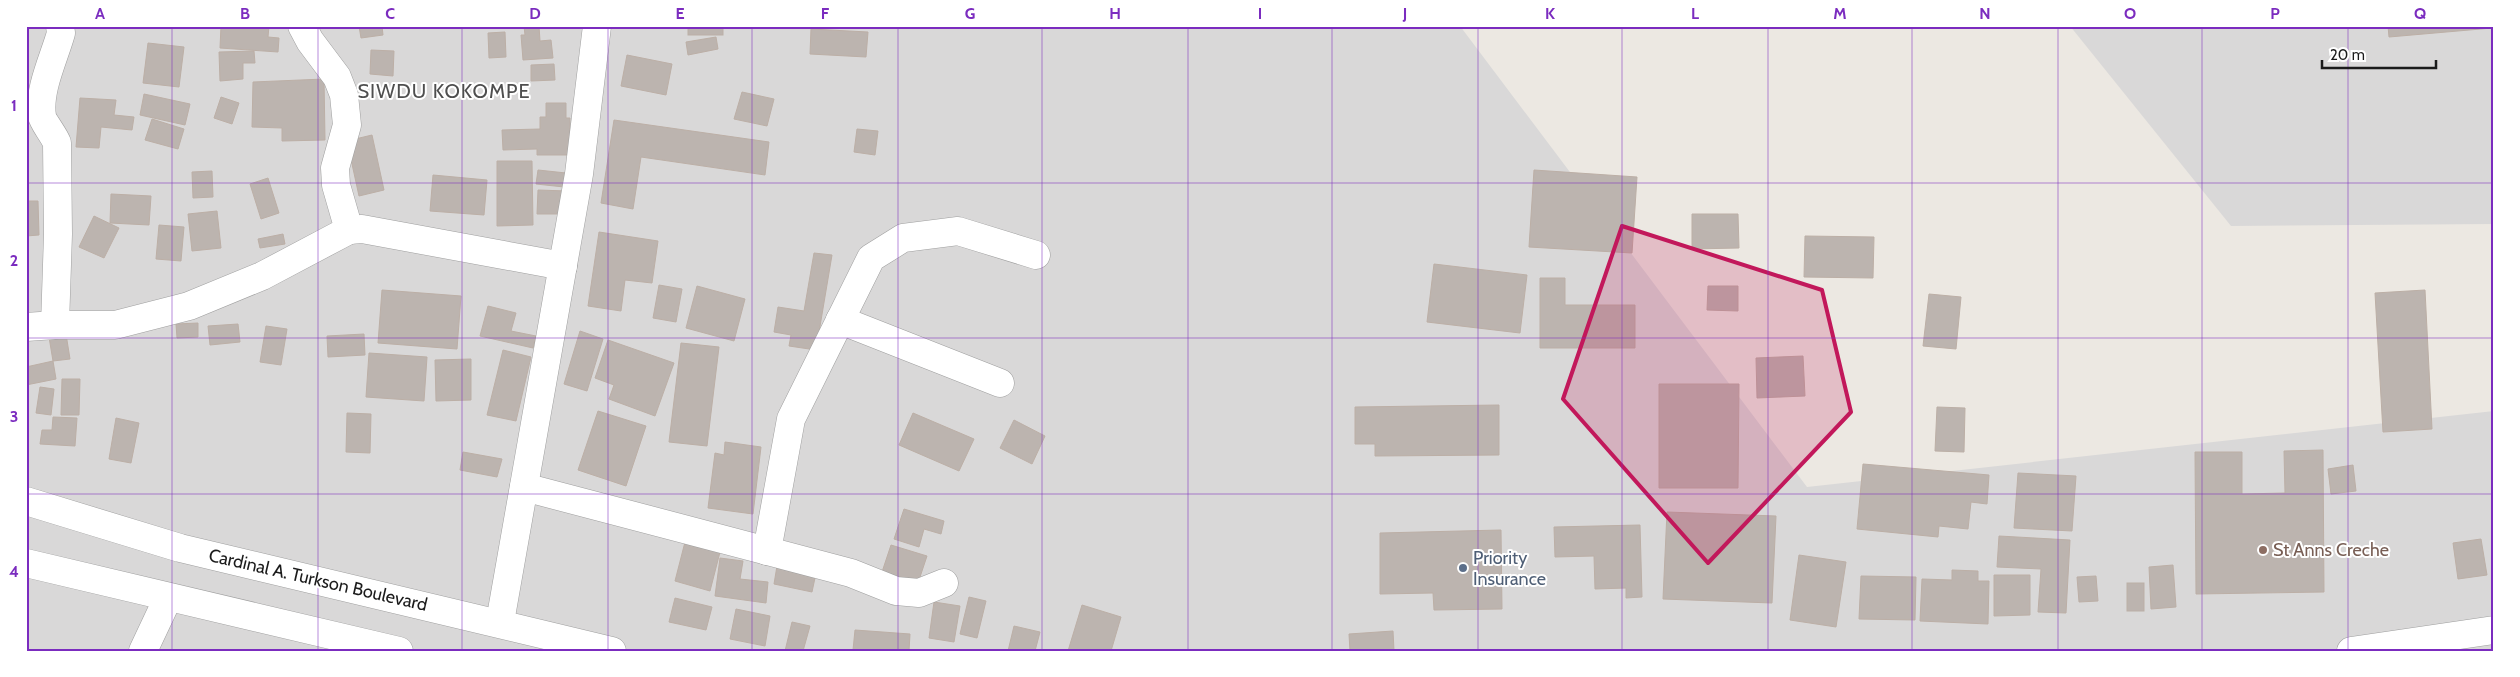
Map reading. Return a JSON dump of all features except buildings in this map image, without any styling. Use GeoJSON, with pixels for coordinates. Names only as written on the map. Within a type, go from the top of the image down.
{"type":"FeatureCollection","features":[{"type":"Feature","properties":{"kind":"street"},"geometry":{"type":"LineString","coordinates":[[55,325],[58,143],[52,130],[42,118],[42,102],[61,33],[60,26]]}},
{"type":"Feature","properties":{"kind":"street"},"geometry":{"type":"LineString","coordinates":[[302,26],[310,41],[336,77],[344,95],[347,125],[335,168],[336,185],[350,230]]}},
{"type":"Feature","properties":{"kind":"street"},"geometry":{"type":"LineString","coordinates":[[500,622],[579,174],[597,26]]}},
{"type":"Feature","properties":{"kind":"street"},"geometry":{"type":"LineString","coordinates":[[26,327],[115,325],[190,306],[262,276],[350,230],[362,229],[563,266]]}},
{"type":"Feature","properties":{"kind":"street"},"geometry":{"type":"LineString","coordinates":[[767,551],[791,419],[871,258],[903,238],[958,231],[1036,255]]}},
{"type":"Feature","properties":{"kind":"street"},"geometry":{"type":"LineString","coordinates":[[840,320],[1000,384]]}},
{"type":"Feature","properties":{"kind":"street"},"geometry":{"type":"LineString","coordinates":[[524,487],[851,574],[896,591],[919,593],[944,583]]}},
{"type":"Feature","properties":{"kind":"street","name":"Cardinal A. Turkson Boulevard"},"geometry":{"type":"LineString","coordinates":[[26,501],[180,548],[500,622],[546,643],[612,651]]}},
{"type":"Feature","properties":{"kind":"street"},"geometry":{"type":"LineString","coordinates":[[26,563],[398,651]]}},
{"type":"Feature","properties":{"kind":"street"},"geometry":{"type":"LineString","coordinates":[[143,651],[168,598]]}},
{"type":"Feature","properties":{"kind":"street"},"geometry":{"type":"LineString","coordinates":[[2351,651],[2461,643],[2494,630]]}},
{"type":"Feature","properties":{"kind":"highlighted area"},"geometry":{"type":"Polygon","coordinates":[[[1622,226],[1822,290],[1851,412],[1708,563],[1563,399],[1622,226]]]}},
{"type":"Feature","properties":{"kind":"shaded area"},"geometry":{"type":"Polygon","coordinates":[[[26,26],[1460,26],[1807,487],[2494,411],[2494,651],[26,651],[26,26]]]}},
{"type":"Feature","properties":{"kind":"shaded area"},"geometry":{"type":"Polygon","coordinates":[[[2070,26],[2494,26],[2494,224],[2231,226],[2070,26]]]}},
{"type":"Feature","properties":{"kind":"place","name":"St Anns Creche"},"geometry":{"type":"Point","coordinates":[2263,550]}},
{"type":"Feature","properties":{"kind":"place","name":"Priority Insurance"},"geometry":{"type":"Point","coordinates":[1463,568]}},
{"type":"Feature","properties":{"kind":"district","name":"SIWDU KOKOMPE"},"geometry":{"type":"Point","coordinates":[444,91]}}]}
